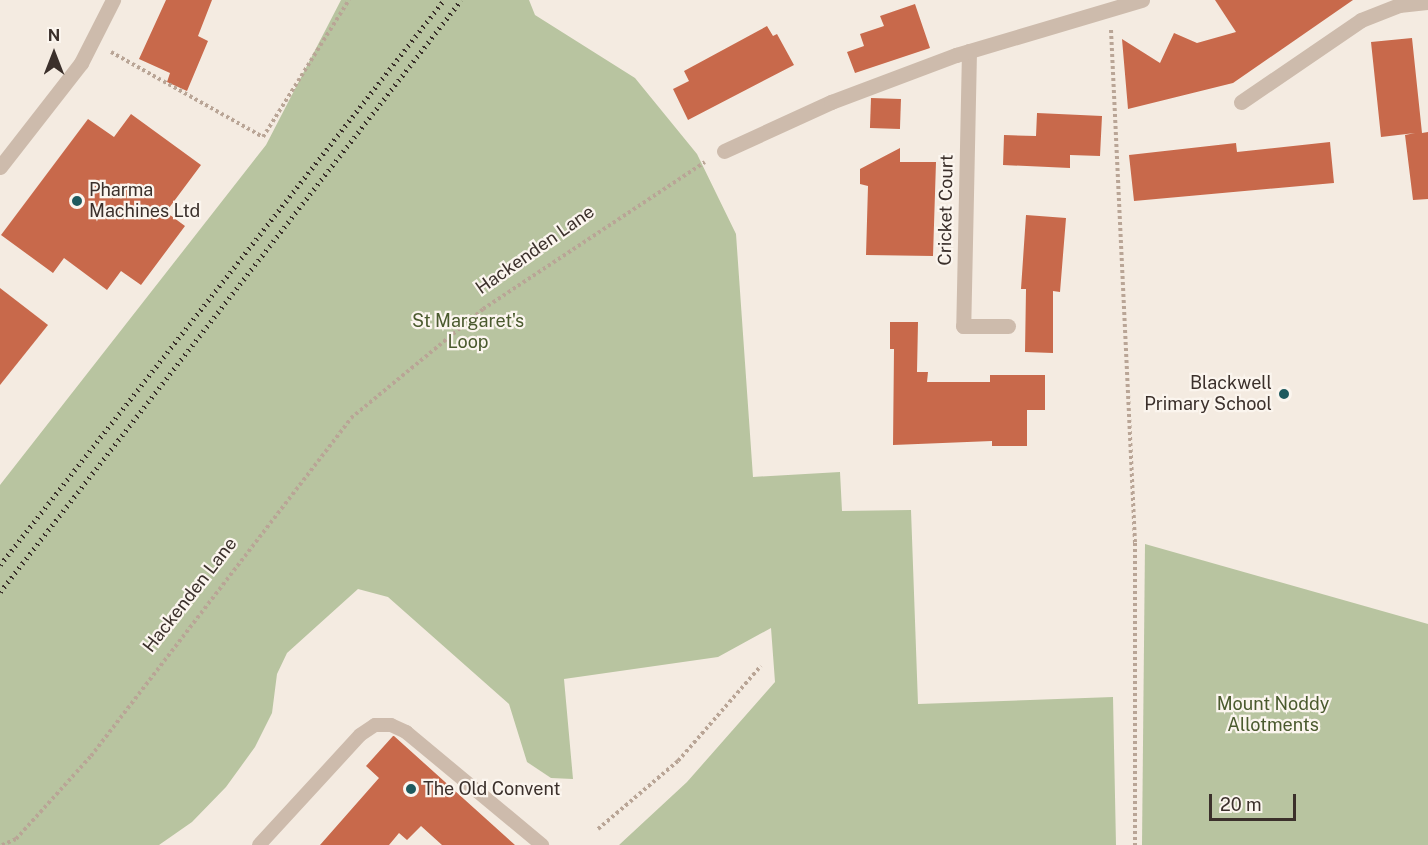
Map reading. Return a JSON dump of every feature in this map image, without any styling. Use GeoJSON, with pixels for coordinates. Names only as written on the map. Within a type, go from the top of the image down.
{"type":"FeatureCollection","features":[{"type":"Feature","properties":{"kind":"street"},"geometry":{"type":"LineString","coordinates":[[0,167],[92,42],[113,0]]}},
{"type":"Feature","properties":{"kind":"street"},"geometry":{"type":"LineString","coordinates":[[724,151],[831,102],[969,51],[1110,12],[1142,0]]}},
{"type":"Feature","properties":{"kind":"street"},"geometry":{"type":"LineString","coordinates":[[1241,102],[1360,20],[1399,5],[1428,2]]}},
{"type":"Feature","properties":{"kind":"street","name":"Cricket Court"},"geometry":{"type":"LineString","coordinates":[[969,51],[963,326],[1008,326]]}},
{"type":"Feature","properties":{"kind":"lane"},"geometry":{"type":"LineString","coordinates":[[259,845],[360,735],[375,725],[391,725],[406,732],[542,845]]}},
{"type":"Feature","properties":{"kind":"path"},"geometry":{"type":"LineString","coordinates":[[92,42],[263,136],[349,0]]}},
{"type":"Feature","properties":{"kind":"path"},"geometry":{"type":"LineString","coordinates":[[1110,12],[1135,543],[1135,845]]}},
{"type":"Feature","properties":{"kind":"path","name":"Hackenden Lane"},"geometry":{"type":"LineString","coordinates":[[2,845],[16,839],[90,756],[351,418],[483,309],[649,195],[724,151]]}},
{"type":"Feature","properties":{"kind":"path"},"geometry":{"type":"LineString","coordinates":[[598,829],[678,761],[761,666]]}},
{"type":"Feature","properties":{"kind":"green space","name":"St Margaret's Loop"},"geometry":{"type":"Polygon","coordinates":[[[341,0],[529,0],[535,15],[635,78],[697,154],[736,234],[753,477],[840,472],[842,511],[911,510],[918,704],[1113,697],[1116,845],[619,845],[687,782],[775,682],[771,628],[718,657],[564,679],[573,779],[551,778],[527,762],[509,704],[388,597],[358,589],[287,653],[277,674],[272,713],[255,747],[226,787],[192,822],[159,845],[0,845],[0,485],[266,145],[341,0]]]}},
{"type":"Feature","properties":{"kind":"green space","name":"Mount Noddy Allotments"},"geometry":{"type":"Polygon","coordinates":[[[1145,544],[1428,624],[1428,845],[1142,845],[1145,544]]]}},
{"type":"Feature","properties":{"kind":"building"},"geometry":{"type":"Polygon","coordinates":[[[166,0],[212,0],[198,36],[208,41],[187,91],[167,82],[170,73],[139,59],[166,0]]]}},
{"type":"Feature","properties":{"kind":"building"},"geometry":{"type":"Polygon","coordinates":[[[1215,0],[1353,0],[1233,83],[1128,109],[1122,39],[1160,63],[1174,33],[1197,43],[1236,32],[1215,0]]]}},
{"type":"Feature","properties":{"kind":"building"},"geometry":{"type":"Polygon","coordinates":[[[915,4],[930,48],[855,73],[847,52],[864,46],[860,34],[884,26],[880,16],[915,4]]]}},
{"type":"Feature","properties":{"kind":"building"},"geometry":{"type":"Polygon","coordinates":[[[767,26],[773,36],[777,34],[794,65],[688,120],[673,89],[689,81],[684,71],[767,26]]]}},
{"type":"Feature","properties":{"kind":"building"},"geometry":{"type":"Polygon","coordinates":[[[1412,38],[1422,133],[1428,132],[1428,199],[1413,200],[1405,135],[1415,133],[1381,137],[1371,42],[1412,38]]]}},
{"type":"Feature","properties":{"kind":"building"},"geometry":{"type":"Polygon","coordinates":[[[871,98],[901,99],[900,129],[870,128],[871,98]]]}},
{"type":"Feature","properties":{"kind":"building"},"geometry":{"type":"Polygon","coordinates":[[[1037,113],[1102,116],[1100,156],[1070,155],[1070,168],[1003,165],[1004,135],[1036,136],[1037,113]]]}},
{"type":"Feature","properties":{"kind":"building"},"geometry":{"type":"Polygon","coordinates":[[[131,114],[201,165],[166,212],[185,226],[141,285],[121,271],[107,290],[64,258],[53,273],[1,235],[88,119],[114,137],[131,114]]]}},
{"type":"Feature","properties":{"kind":"building"},"geometry":{"type":"Polygon","coordinates":[[[1330,142],[1334,183],[1134,201],[1129,155],[1236,143],[1237,152],[1330,142]]]}},
{"type":"Feature","properties":{"kind":"building"},"geometry":{"type":"Polygon","coordinates":[[[900,148],[900,162],[936,162],[933,256],[866,255],[868,186],[860,184],[860,169],[900,148]]]}},
{"type":"Feature","properties":{"kind":"building"},"geometry":{"type":"Polygon","coordinates":[[[1026,215],[1066,218],[1060,292],[1053,291],[1053,353],[1025,352],[1026,289],[1021,289],[1026,215]]]}},
{"type":"Feature","properties":{"kind":"building"},"geometry":{"type":"Polygon","coordinates":[[[0,288],[48,325],[0,385],[0,288]]]}},
{"type":"Feature","properties":{"kind":"building"},"geometry":{"type":"Polygon","coordinates":[[[890,322],[918,322],[917,372],[928,372],[927,382],[990,382],[990,375],[1045,375],[1045,410],[1027,410],[1027,446],[992,446],[992,441],[893,445],[894,349],[890,349],[890,322]]]}},
{"type":"Feature","properties":{"kind":"building","name":"The Old Convent"},"geometry":{"type":"Polygon","coordinates":[[[393,736],[515,845],[442,845],[421,826],[407,840],[399,833],[389,845],[320,845],[379,778],[366,766],[393,736]]]}},
{"type":"Feature","properties":{"kind":"railway"},"geometry":{"type":"LineString","coordinates":[[0,565],[444,0]]}},
{"type":"Feature","properties":{"kind":"railway"},"geometry":{"type":"LineString","coordinates":[[0,592],[461,0]]}},
{"type":"Feature","properties":{"kind":"place","name":"Pharma Machines Ltd"},"geometry":{"type":"Point","coordinates":[77,201]}},
{"type":"Feature","properties":{"kind":"place","name":"Blackwell Primary School"},"geometry":{"type":"Point","coordinates":[1284,394]}},
{"type":"Feature","properties":{"kind":"place","name":"The Old Convent"},"geometry":{"type":"Point","coordinates":[411,789]}}]}
